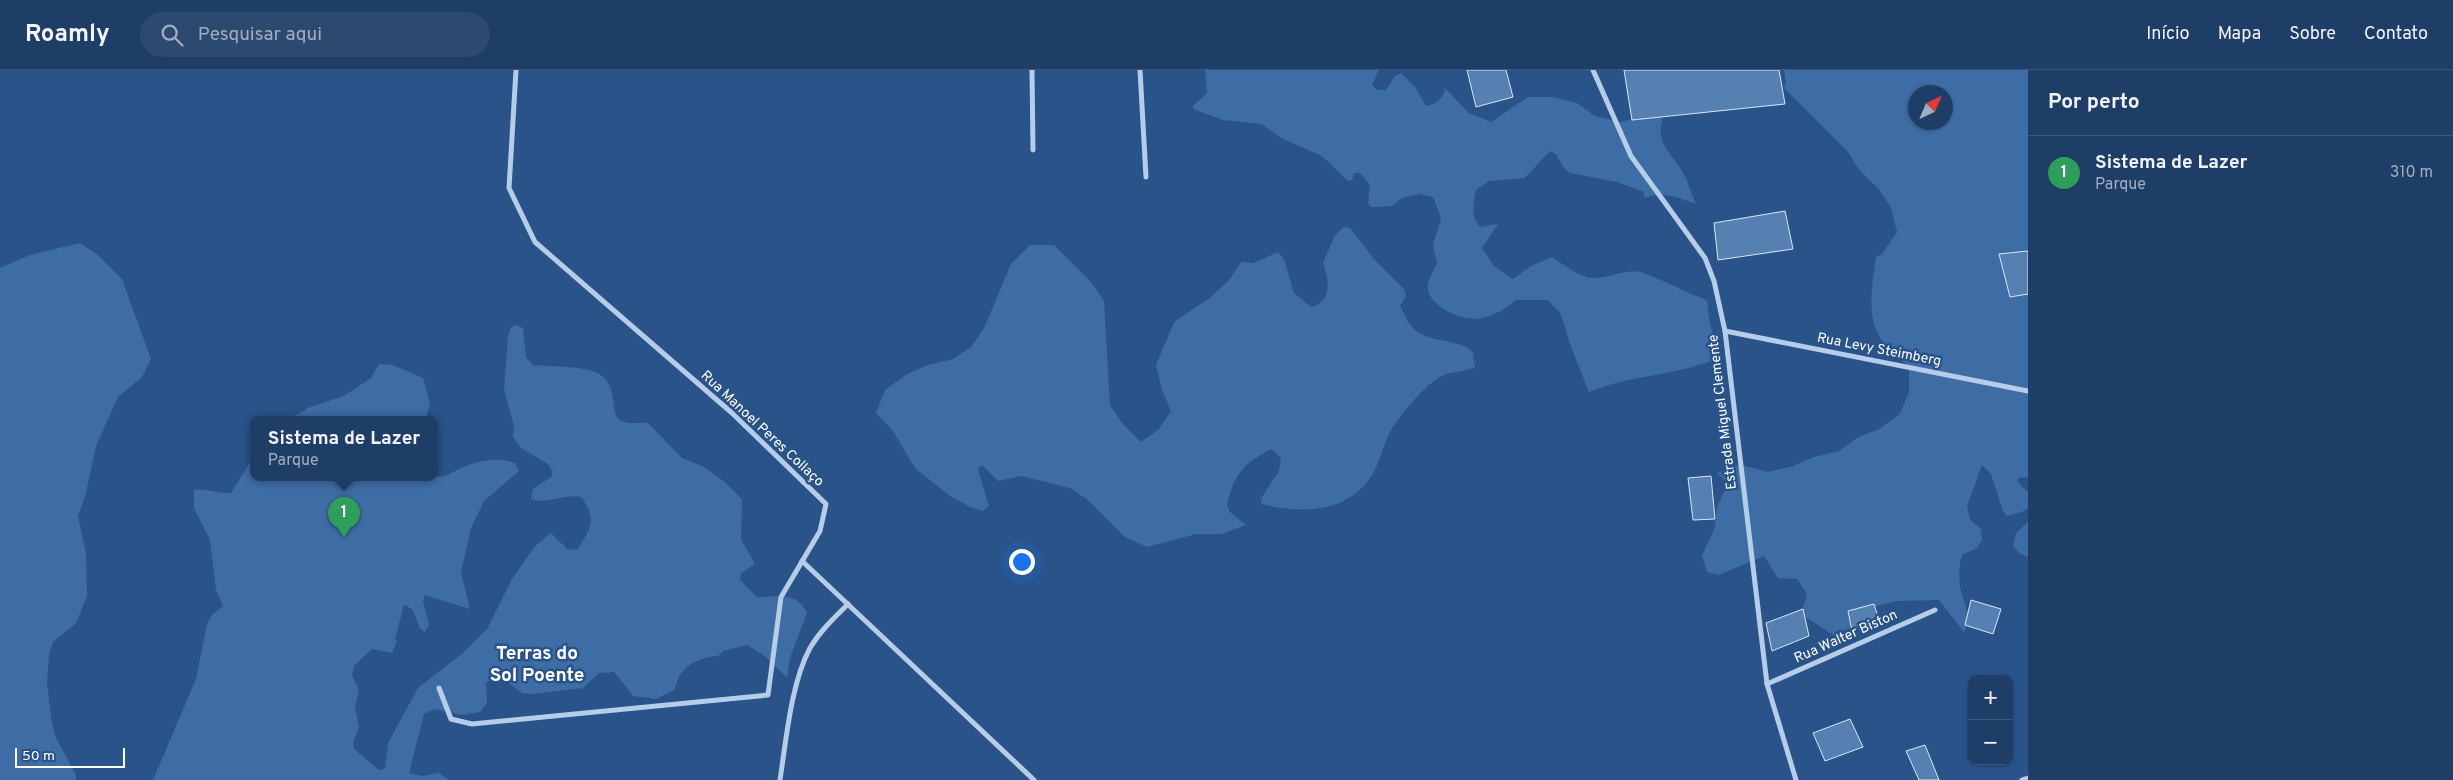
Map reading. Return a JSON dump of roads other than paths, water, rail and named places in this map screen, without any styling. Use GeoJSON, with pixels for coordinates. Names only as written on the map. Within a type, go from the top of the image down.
{"type":"FeatureCollection","features":[{"type":"Feature","properties":{"kind":"street","name":"Rua Manoel Peres Collaço"},"geometry":{"type":"LineString","coordinates":[[439,688],[451,718],[472,724],[768,695],[781,597],[820,531],[826,504],[732,414],[535,242],[509,188],[516,70]]}},
{"type":"Feature","properties":{"kind":"street"},"geometry":{"type":"LineString","coordinates":[[1032,70],[1033,150]]}},
{"type":"Feature","properties":{"kind":"street"},"geometry":{"type":"LineString","coordinates":[[1140,70],[1146,177]]}},
{"type":"Feature","properties":{"kind":"street","name":"Estrada Miguel Clemente"},"geometry":{"type":"LineString","coordinates":[[1593,70],[1631,156],[1705,258],[1714,280],[1725,331],[1767,684],[1796,780]]}},
{"type":"Feature","properties":{"kind":"street","name":"Rua Levy Steimberg"},"geometry":{"type":"LineString","coordinates":[[1725,331],[2028,391]]}},
{"type":"Feature","properties":{"kind":"street"},"geometry":{"type":"LineString","coordinates":[[802,561],[1034,780]]}},
{"type":"Feature","properties":{"kind":"street"},"geometry":{"type":"LineString","coordinates":[[780,780],[790,712],[802,668],[810,649],[821,631],[848,604]]}},
{"type":"Feature","properties":{"kind":"street","name":"Rua Walter Biston"},"geometry":{"type":"LineString","coordinates":[[1767,684],[1935,610]]}},
{"type":"Feature","properties":{"kind":"street"},"geometry":{"type":"LineString","coordinates":[[2022,780],[2028,778]]}},
{"type":"Feature","properties":{"kind":"place","name":"Sistema de Lazer"},"geometry":{"type":"Point","coordinates":[344,538]}},
{"type":"Feature","properties":{"kind":"district","name":"Terras do Sol Poente"},"geometry":{"type":"Point","coordinates":[537,665]}}]}
